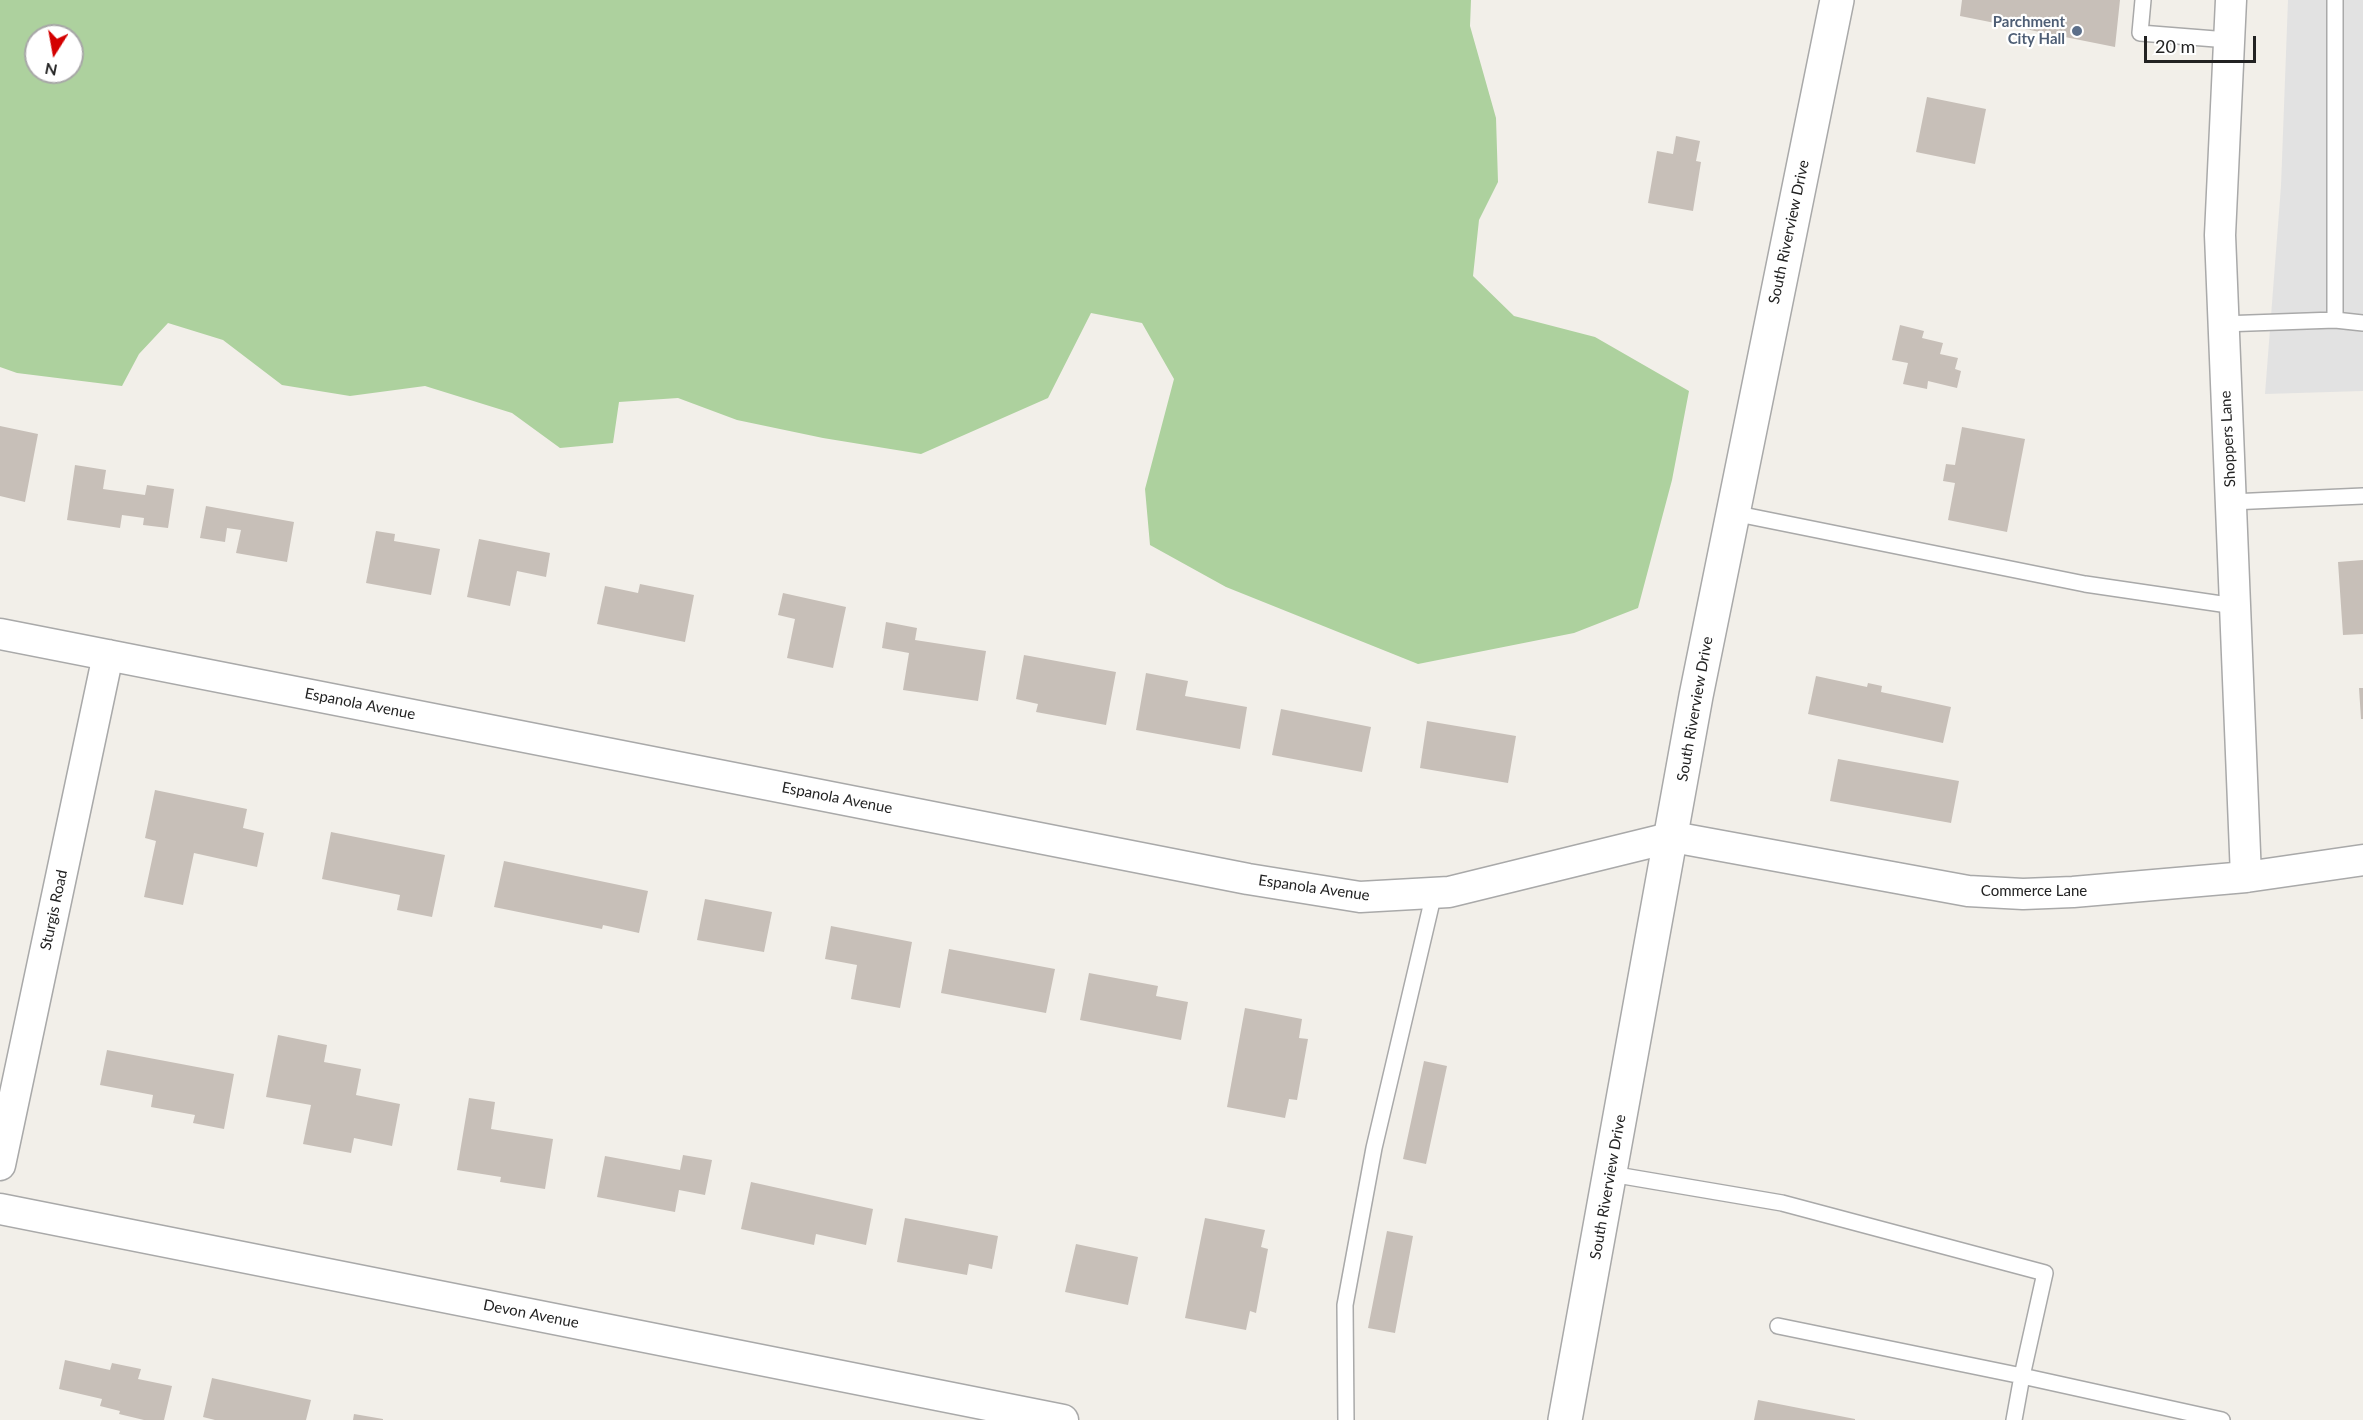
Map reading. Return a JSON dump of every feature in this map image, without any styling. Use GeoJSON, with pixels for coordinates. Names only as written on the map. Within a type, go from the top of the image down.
{"type":"FeatureCollection","features":[{"type":"Feature","properties":{"kind":"street","name":"South Riverview Drive"},"geometry":{"type":"LineString","coordinates":[[1566,1420],[1673,837],[1696,696],[1837,0]]}},
{"type":"Feature","properties":{"kind":"street","name":"Shoppers Lane"},"geometry":{"type":"LineString","coordinates":[[2231,0],[2220,235],[2246,877]]}},
{"type":"Feature","properties":{"kind":"street","name":"Espanola Avenue"},"geometry":{"type":"LineString","coordinates":[[0,634],[1248,879],[1360,897],[1449,892],[1673,837]]}},
{"type":"Feature","properties":{"kind":"street","name":"Sturgis Road"},"geometry":{"type":"LineString","coordinates":[[0,1165],[108,655]]}},
{"type":"Feature","properties":{"kind":"street","name":"Commerce Lane"},"geometry":{"type":"LineString","coordinates":[[1673,837],[1968,891],[2023,894],[2073,892],[2246,877],[2363,860]]}},
{"type":"Feature","properties":{"kind":"street","name":"Devon Avenue"},"geometry":{"type":"LineString","coordinates":[[0,1209],[1063,1420]]}},
{"type":"Feature","properties":{"kind":"lane"},"geometry":{"type":"LineString","coordinates":[[2143,0],[2140,33],[2228,40]]}},
{"type":"Feature","properties":{"kind":"lane"},"geometry":{"type":"LineString","coordinates":[[2335,0],[2335,320]]}},
{"type":"Feature","properties":{"kind":"lane"},"geometry":{"type":"LineString","coordinates":[[2222,324],[2335,320],[2363,322]]}},
{"type":"Feature","properties":{"kind":"lane"},"geometry":{"type":"LineString","coordinates":[[2230,502],[2363,496]]}},
{"type":"Feature","properties":{"kind":"lane"},"geometry":{"type":"LineString","coordinates":[[1733,513],[2085,584],[2235,606]]}},
{"type":"Feature","properties":{"kind":"lane"},"geometry":{"type":"LineString","coordinates":[[1346,1420],[1344,1305],[1374,1148],[1434,893]]}},
{"type":"Feature","properties":{"kind":"lane"},"geometry":{"type":"LineString","coordinates":[[1611,1174],[1782,1203],[2045,1273],[2014,1420]]}},
{"type":"Feature","properties":{"kind":"lane"},"geometry":{"type":"LineString","coordinates":[[1778,1326],[2222,1420]]}},
{"type":"Feature","properties":{"kind":"green space"},"geometry":{"type":"Polygon","coordinates":[[[0,0],[1471,0],[1470,26],[1496,118],[1498,182],[1479,220],[1473,276],[1514,316],[1595,337],[1689,391],[1672,480],[1638,608],[1574,633],[1418,664],[1226,587],[1150,545],[1145,489],[1174,379],[1142,323],[1091,313],[1048,398],[921,454],[823,438],[737,420],[678,398],[619,402],[613,443],[560,448],[512,413],[425,386],[350,396],[282,385],[223,340],[168,323],[139,354],[122,386],[17,373],[0,367],[0,0]]]}},
{"type":"Feature","properties":{"kind":"shaded area"},"geometry":{"type":"Polygon","coordinates":[[[2288,0],[2363,0],[2363,391],[2265,394],[2281,186],[2288,0]]]}},
{"type":"Feature","properties":{"kind":"building","name":"Parchment City Hall"},"geometry":{"type":"Polygon","coordinates":[[[1962,0],[2120,0],[2115,47],[1960,16],[1962,0]]]}},
{"type":"Feature","properties":{"kind":"building"},"geometry":{"type":"Polygon","coordinates":[[[1927,97],[1986,109],[1975,164],[1916,152],[1927,97]]]}},
{"type":"Feature","properties":{"kind":"building"},"geometry":{"type":"Polygon","coordinates":[[[1676,136],[1700,141],[1696,161],[1701,162],[1693,211],[1648,203],[1657,151],[1673,154],[1676,136]]]}},
{"type":"Feature","properties":{"kind":"building"},"geometry":{"type":"Polygon","coordinates":[[[1900,325],[1924,331],[1922,338],[1943,343],[1940,354],[1958,358],[1955,369],[1961,371],[1957,388],[1928,381],[1927,389],[1903,384],[1908,363],[1892,360],[1900,325]]]}},
{"type":"Feature","properties":{"kind":"building"},"geometry":{"type":"Polygon","coordinates":[[[0,426],[38,434],[25,502],[0,496],[0,426]]]}},
{"type":"Feature","properties":{"kind":"building"},"geometry":{"type":"Polygon","coordinates":[[[1962,427],[2025,439],[2007,532],[1948,520],[1955,483],[1943,481],[1946,464],[1955,465],[1962,427]]]}},
{"type":"Feature","properties":{"kind":"building"},"geometry":{"type":"Polygon","coordinates":[[[75,465],[106,470],[103,489],[145,495],[147,485],[174,489],[168,528],[143,525],[144,518],[122,515],[120,528],[67,520],[75,465]]]}},
{"type":"Feature","properties":{"kind":"building"},"geometry":{"type":"Polygon","coordinates":[[[206,506],[294,522],[287,562],[236,553],[241,530],[227,528],[225,542],[200,538],[206,506]]]}},
{"type":"Feature","properties":{"kind":"building"},"geometry":{"type":"Polygon","coordinates":[[[376,531],[395,534],[394,541],[440,549],[431,595],[366,583],[376,531]]]}},
{"type":"Feature","properties":{"kind":"building"},"geometry":{"type":"Polygon","coordinates":[[[479,539],[550,553],[546,577],[517,571],[510,606],[467,597],[479,539]]]}},
{"type":"Feature","properties":{"kind":"building"},"geometry":{"type":"Polygon","coordinates":[[[2363,560],[2363,634],[2343,635],[2338,562],[2363,560]]]}},
{"type":"Feature","properties":{"kind":"building"},"geometry":{"type":"Polygon","coordinates":[[[640,584],[694,595],[685,642],[597,624],[605,586],[638,593],[640,584]]]}},
{"type":"Feature","properties":{"kind":"building"},"geometry":{"type":"Polygon","coordinates":[[[783,593],[846,607],[833,668],[787,658],[795,619],[778,615],[783,593]]]}},
{"type":"Feature","properties":{"kind":"building"},"geometry":{"type":"Polygon","coordinates":[[[886,622],[917,628],[915,640],[986,651],[978,701],[903,690],[909,653],[882,648],[886,622]]]}},
{"type":"Feature","properties":{"kind":"building"},"geometry":{"type":"Polygon","coordinates":[[[1024,655],[1116,672],[1106,725],[1036,712],[1038,704],[1016,699],[1024,655]]]}},
{"type":"Feature","properties":{"kind":"building"},"geometry":{"type":"Polygon","coordinates":[[[1146,673],[1188,681],[1185,696],[1247,707],[1240,749],[1136,730],[1146,673]]]}},
{"type":"Feature","properties":{"kind":"building"},"geometry":{"type":"Polygon","coordinates":[[[1816,676],[1867,687],[1868,683],[1882,686],[1881,692],[1951,707],[1943,743],[1808,714],[1816,676]]]}},
{"type":"Feature","properties":{"kind":"building"},"geometry":{"type":"Polygon","coordinates":[[[2359,688],[2363,688],[2363,719],[2361,719],[2359,688]]]}},
{"type":"Feature","properties":{"kind":"building"},"geometry":{"type":"Polygon","coordinates":[[[1281,709],[1371,727],[1362,772],[1272,755],[1281,709]]]}},
{"type":"Feature","properties":{"kind":"building"},"geometry":{"type":"Polygon","coordinates":[[[1427,721],[1516,736],[1508,783],[1420,768],[1427,721]]]}},
{"type":"Feature","properties":{"kind":"building"},"geometry":{"type":"Polygon","coordinates":[[[1838,759],[1959,781],[1951,823],[1830,801],[1838,759]]]}},
{"type":"Feature","properties":{"kind":"building"},"geometry":{"type":"Polygon","coordinates":[[[155,790],[247,809],[243,828],[264,833],[257,867],[194,853],[183,905],[144,897],[156,841],[145,838],[155,790]]]}},
{"type":"Feature","properties":{"kind":"building"},"geometry":{"type":"Polygon","coordinates":[[[331,832],[445,855],[432,917],[397,910],[400,895],[322,879],[331,832]]]}},
{"type":"Feature","properties":{"kind":"building"},"geometry":{"type":"Polygon","coordinates":[[[504,861],[648,891],[639,933],[603,925],[602,929],[494,907],[504,861]]]}},
{"type":"Feature","properties":{"kind":"building"},"geometry":{"type":"Polygon","coordinates":[[[705,899],[772,912],[764,952],[697,940],[705,899]]]}},
{"type":"Feature","properties":{"kind":"building"},"geometry":{"type":"Polygon","coordinates":[[[831,926],[912,942],[900,1008],[851,999],[857,965],[825,959],[831,926]]]}},
{"type":"Feature","properties":{"kind":"building"},"geometry":{"type":"Polygon","coordinates":[[[949,949],[1055,969],[1046,1013],[941,993],[949,949]]]}},
{"type":"Feature","properties":{"kind":"building"},"geometry":{"type":"Polygon","coordinates":[[[1089,973],[1158,986],[1156,996],[1188,1002],[1181,1040],[1080,1020],[1089,973]]]}},
{"type":"Feature","properties":{"kind":"building"},"geometry":{"type":"Polygon","coordinates":[[[1245,1008],[1302,1019],[1299,1038],[1308,1039],[1297,1100],[1289,1099],[1285,1118],[1227,1107],[1245,1008]]]}},
{"type":"Feature","properties":{"kind":"building"},"geometry":{"type":"Polygon","coordinates":[[[278,1035],[327,1045],[324,1062],[361,1069],[356,1095],[400,1104],[392,1146],[354,1138],[351,1153],[303,1144],[311,1105],[266,1097],[278,1035]]]}},
{"type":"Feature","properties":{"kind":"building"},"geometry":{"type":"Polygon","coordinates":[[[107,1050],[234,1074],[224,1129],[193,1123],[195,1115],[151,1107],[153,1095],[100,1085],[107,1050]]]}},
{"type":"Feature","properties":{"kind":"building"},"geometry":{"type":"Polygon","coordinates":[[[1424,1061],[1447,1066],[1426,1164],[1403,1159],[1424,1061]]]}},
{"type":"Feature","properties":{"kind":"building"},"geometry":{"type":"Polygon","coordinates":[[[469,1098],[495,1102],[491,1129],[553,1139],[545,1189],[500,1182],[501,1177],[457,1170],[469,1098]]]}},
{"type":"Feature","properties":{"kind":"building"},"geometry":{"type":"Polygon","coordinates":[[[683,1155],[712,1160],[705,1195],[679,1190],[675,1212],[597,1197],[605,1156],[680,1170],[683,1155]]]}},
{"type":"Feature","properties":{"kind":"building"},"geometry":{"type":"Polygon","coordinates":[[[751,1182],[873,1209],[866,1245],[816,1234],[814,1245],[741,1229],[751,1182]]]}},
{"type":"Feature","properties":{"kind":"building"},"geometry":{"type":"Polygon","coordinates":[[[905,1218],[998,1236],[992,1269],[969,1264],[967,1275],[897,1262],[905,1218]]]}},
{"type":"Feature","properties":{"kind":"building"},"geometry":{"type":"Polygon","coordinates":[[[1205,1218],[1265,1230],[1261,1247],[1268,1249],[1256,1313],[1250,1311],[1246,1330],[1185,1318],[1205,1218]]]}},
{"type":"Feature","properties":{"kind":"building"},"geometry":{"type":"Polygon","coordinates":[[[1387,1231],[1413,1236],[1395,1333],[1368,1328],[1387,1231]]]}},
{"type":"Feature","properties":{"kind":"building"},"geometry":{"type":"Polygon","coordinates":[[[1076,1244],[1138,1257],[1128,1305],[1065,1292],[1076,1244]]]}},
{"type":"Feature","properties":{"kind":"building"},"geometry":{"type":"Polygon","coordinates":[[[65,1360],[110,1370],[112,1363],[141,1369],[138,1379],[172,1386],[164,1420],[144,1420],[119,1414],[120,1411],[100,1406],[102,1399],[59,1389],[65,1360]]]}},
{"type":"Feature","properties":{"kind":"building"},"geometry":{"type":"Polygon","coordinates":[[[212,1378],[311,1400],[306,1420],[215,1420],[203,1417],[212,1378]]]}},
{"type":"Feature","properties":{"kind":"building"},"geometry":{"type":"Polygon","coordinates":[[[1758,1400],[1855,1419],[1855,1420],[1754,1420],[1758,1400]]]}},
{"type":"Feature","properties":{"kind":"building"},"geometry":{"type":"Polygon","coordinates":[[[354,1414],[383,1419],[383,1420],[353,1420],[354,1414]]]}},
{"type":"Feature","properties":{"kind":"place","name":"Parchment City Hall"},"geometry":{"type":"Point","coordinates":[2077,31]}}]}
